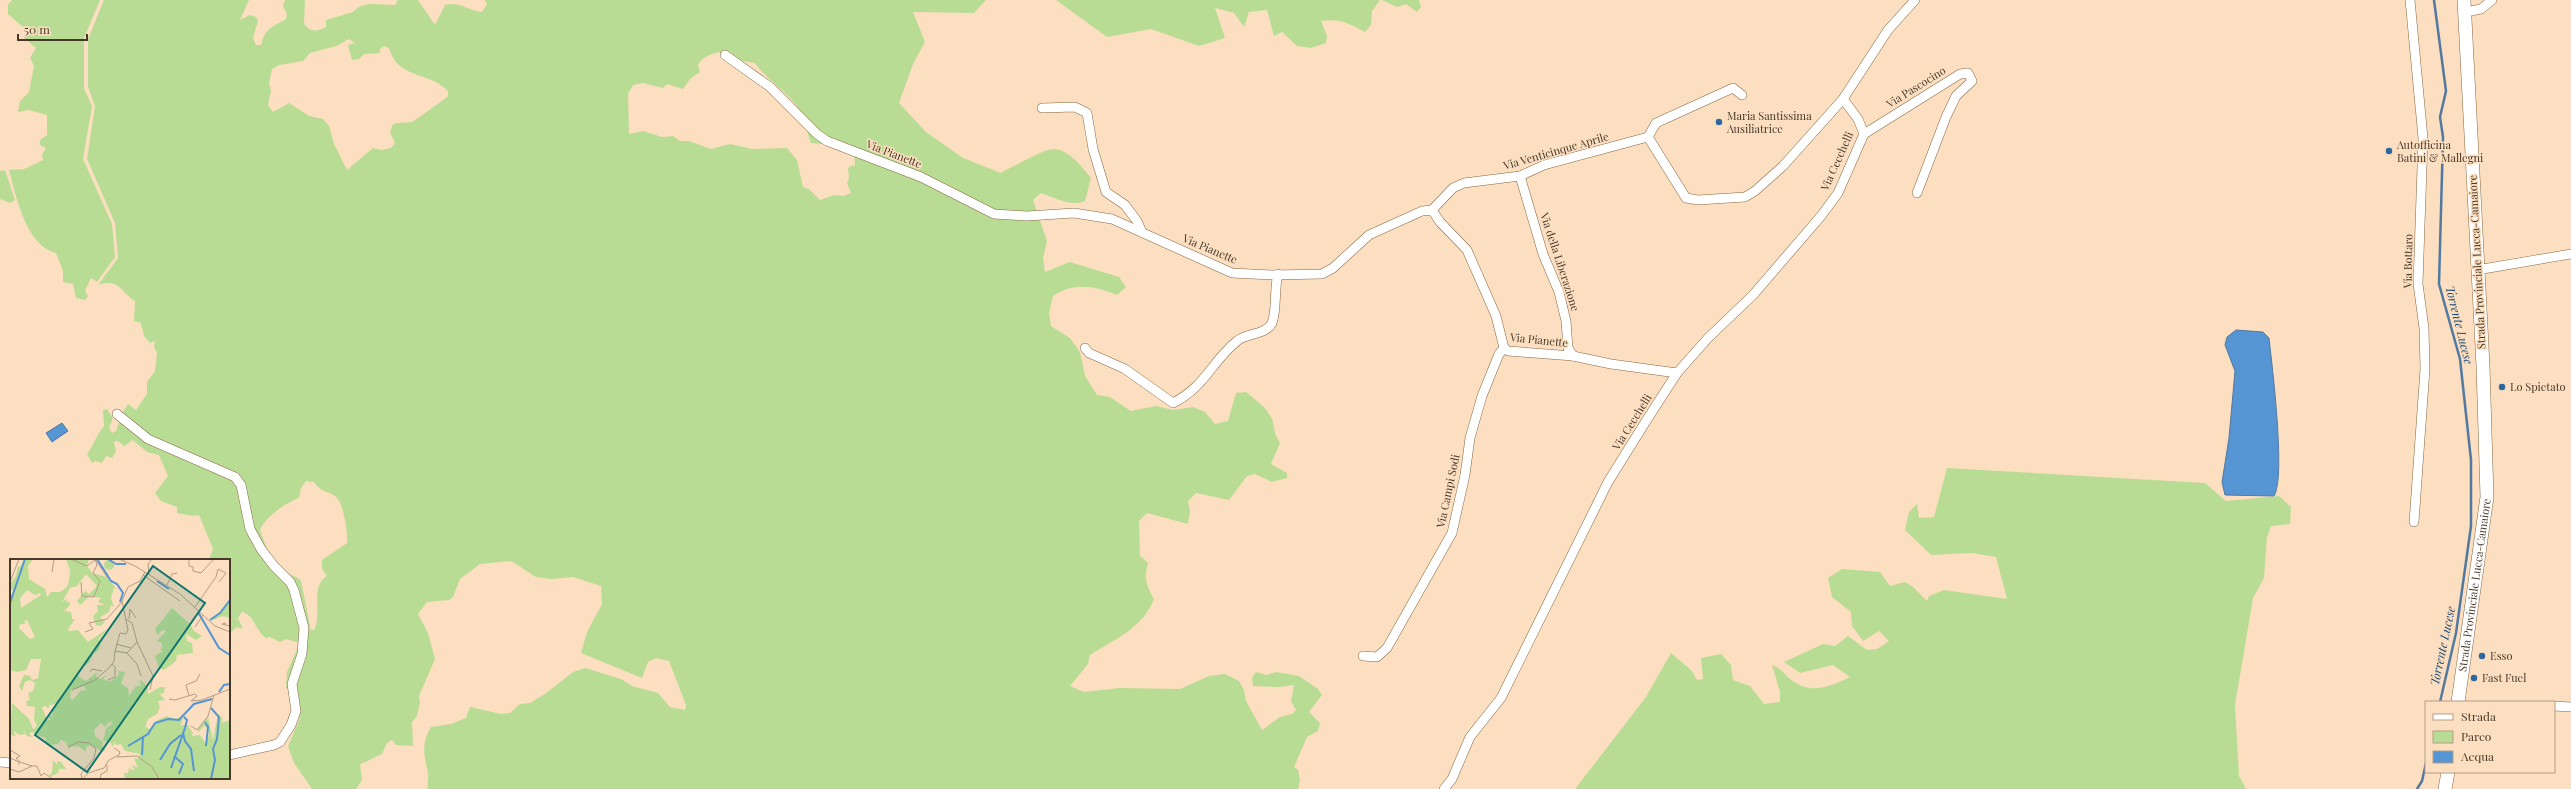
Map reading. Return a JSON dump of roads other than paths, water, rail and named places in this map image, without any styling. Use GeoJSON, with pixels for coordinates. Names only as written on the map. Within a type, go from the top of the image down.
{"type":"FeatureCollection","features":[{"type":"Feature","properties":{"kind":"main road","name":"Strada Provinciale Lucca-Camaiore"},"geometry":{"type":"LineString","coordinates":[[2458,701],[2487,497],[2464,6]]}},
{"type":"Feature","properties":{"kind":"main road"},"geometry":{"type":"LineString","coordinates":[[2445,789],[2448,773]]}},
{"type":"Feature","properties":{"kind":"street"},"geometry":{"type":"LineString","coordinates":[[1742,95],[1733,88],[1706,98],[1656,123],[1648,137],[1686,198],[1698,200],[1746,197],[1783,166],[1843,99],[1888,30],[1915,0]]}},
{"type":"Feature","properties":{"kind":"street","name":"Via Bottaro"},"geometry":{"type":"LineString","coordinates":[[2410,0],[2423,138],[2418,284],[2424,328],[2425,370],[2414,522]]}},
{"type":"Feature","properties":{"kind":"street"},"geometry":{"type":"LineString","coordinates":[[2464,6],[2481,9],[2492,0]]}},
{"type":"Feature","properties":{"kind":"street","name":"Via Pianette"},"geometry":{"type":"LineString","coordinates":[[725,55],[770,87],[817,134],[827,141],[921,176],[994,214],[1086,214],[1112,219],[1141,230],[1232,273],[1322,274],[1333,268],[1369,235],[1422,211],[1432,210],[1440,222],[1467,250],[1496,316],[1504,348],[1520,352],[1573,356],[1611,364],[1677,373]]}},
{"type":"Feature","properties":{"kind":"street","name":"Via Pascocino"},"geometry":{"type":"LineString","coordinates":[[1864,134],[1960,74],[1968,73],[1972,81],[1956,96],[1946,117],[1917,193]]}},
{"type":"Feature","properties":{"kind":"street","name":"Via Cecchelli"},"geometry":{"type":"LineString","coordinates":[[1444,789],[1452,779],[1470,737],[1501,698],[1608,482],[1677,373],[1708,338],[1753,294],[1821,216],[1838,193],[1864,134],[1858,119],[1843,99]]}},
{"type":"Feature","properties":{"kind":"street"},"geometry":{"type":"LineString","coordinates":[[1042,108],[1076,107],[1087,113],[1093,149],[1106,192],[1125,205],[1137,221],[1141,230]]}},
{"type":"Feature","properties":{"kind":"street","name":"Via Venticinque Aprile"},"geometry":{"type":"LineString","coordinates":[[1432,210],[1453,188],[1464,183],[1520,176],[1544,166],[1648,137]]}},
{"type":"Feature","properties":{"kind":"street","name":"Via della Liberazione"},"geometry":{"type":"LineString","coordinates":[[1520,176],[1543,254],[1559,292],[1566,321],[1568,348],[1573,356]]}},
{"type":"Feature","properties":{"kind":"street"},"geometry":{"type":"LineString","coordinates":[[2477,270],[2571,254]]}},
{"type":"Feature","properties":{"kind":"street"},"geometry":{"type":"LineString","coordinates":[[1085,348],[1089,353],[1126,369],[1173,403],[1188,395],[1202,383],[1238,340],[1265,330],[1272,323],[1278,274]]}},
{"type":"Feature","properties":{"kind":"street","name":"Via Campi Sodi"},"geometry":{"type":"LineString","coordinates":[[1363,656],[1377,657],[1387,648],[1452,533],[1465,475],[1470,438],[1482,396],[1499,354],[1504,348]]}},
{"type":"Feature","properties":{"kind":"street"},"geometry":{"type":"LineString","coordinates":[[117,414],[148,439],[235,477],[241,485],[250,529],[274,566],[290,582],[296,596],[304,628],[302,654],[292,684],[296,711],[291,725],[280,742],[274,745],[230,755]]}},
{"type":"Feature","properties":{"kind":"street"},"geometry":{"type":"LineString","coordinates":[[2555,706],[2571,707]]}},
{"type":"Feature","properties":{"kind":"water"},"geometry":{"type":"Polygon","coordinates":[[[2236,330],[2263,332],[2269,338],[2277,420],[2279,467],[2274,496],[2225,495],[2222,482],[2229,438],[2235,371],[2225,345],[2227,337],[2236,330]]]}},
{"type":"Feature","properties":{"kind":"water"},"geometry":{"type":"Polygon","coordinates":[[[62,423],[68,431],[52,442],[46,433],[62,423]]]}},
{"type":"Feature","properties":{"kind":"waterway","name":"Torrente Lucese"},"geometry":{"type":"LineString","coordinates":[[2434,0],[2446,91],[2440,117],[2443,137],[2439,284],[2460,359],[2471,460],[2471,526],[2456,633],[2440,701]]}},
{"type":"Feature","properties":{"kind":"waterway","name":"Torrente Lucese"},"geometry":{"type":"LineString","coordinates":[[2417,789],[2422,781],[2425,768]]}},
{"type":"Feature","properties":{"kind":"place","name":"Maria Santissima Ausiliatrice"},"geometry":{"type":"Point","coordinates":[1719,122]}},
{"type":"Feature","properties":{"kind":"place","name":"Autofficina Batini & Mallegni"},"geometry":{"type":"Point","coordinates":[2389,151]}},
{"type":"Feature","properties":{"kind":"place","name":"Lo Spietato"},"geometry":{"type":"Point","coordinates":[2502,387]}},
{"type":"Feature","properties":{"kind":"place","name":"Esso"},"geometry":{"type":"Point","coordinates":[2482,656]}},
{"type":"Feature","properties":{"kind":"place","name":"Fast Fuel"},"geometry":{"type":"Point","coordinates":[2474,678]}}]}
